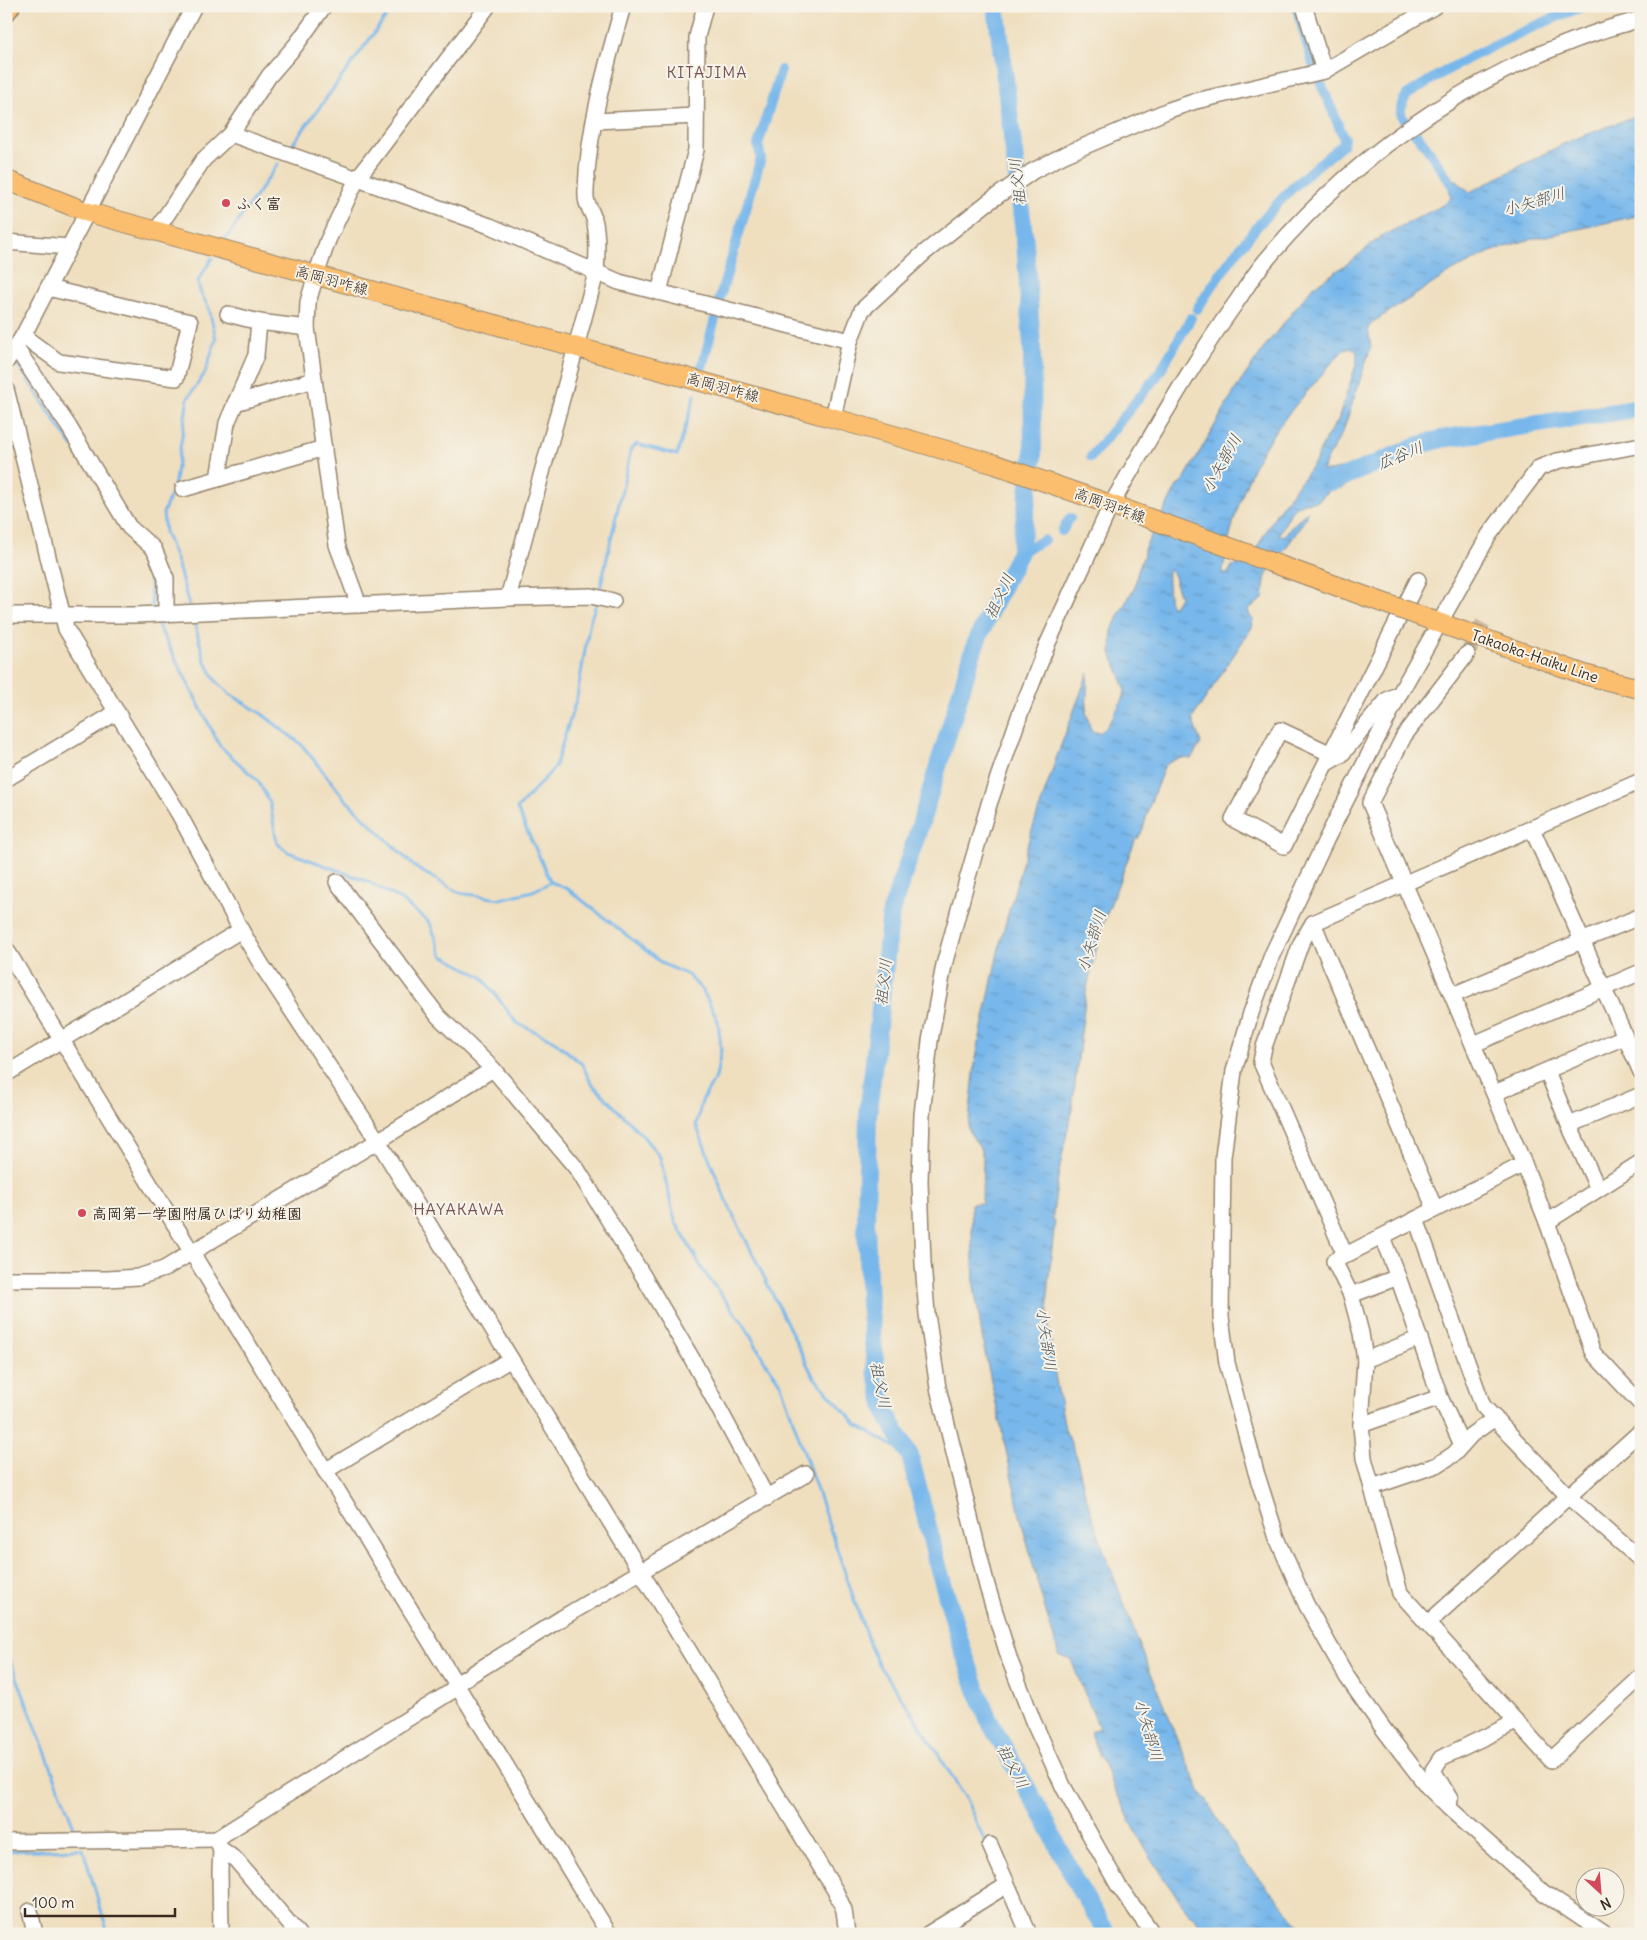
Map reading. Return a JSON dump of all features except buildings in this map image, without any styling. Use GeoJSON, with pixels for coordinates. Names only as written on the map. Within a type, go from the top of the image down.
{"type":"FeatureCollection","features":[{"type":"Feature","properties":{"kind":"highway"},"geometry":{"type":"LineString","coordinates":[[6,10],[9,6]]}},
{"type":"Feature","properties":{"kind":"main road","name":"高岡羽咋線"},"geometry":{"type":"LineString","coordinates":[[6,180],[87,212],[576,346],[994,464],[1435,621]]}},
{"type":"Feature","properties":{"kind":"main road","name":"Takaoka-Haiku Line"},"geometry":{"type":"LineString","coordinates":[[1435,621],[1586,675],[1641,689]]}},
{"type":"Feature","properties":{"kind":"street"},"geometry":{"type":"LineString","coordinates":[[6,362],[20,342],[194,6]]}},
{"type":"Feature","properties":{"kind":"street"},"geometry":{"type":"LineString","coordinates":[[156,231],[203,160],[231,134],[269,76],[296,45],[324,6]]}},
{"type":"Feature","properties":{"kind":"street"},"geometry":{"type":"LineString","coordinates":[[359,605],[337,544],[307,328],[308,302],[328,240],[357,179],[488,6]]}},
{"type":"Feature","properties":{"kind":"street"},"geometry":{"type":"LineString","coordinates":[[508,598],[596,273],[597,258],[594,219],[586,204],[592,137],[611,49],[624,6]]}},
{"type":"Feature","properties":{"kind":"street"},"geometry":{"type":"LineString","coordinates":[[659,292],[696,150],[697,37],[705,6]]}},
{"type":"Feature","properties":{"kind":"street"},"geometry":{"type":"LineString","coordinates":[[1304,6],[1324,71]]}},
{"type":"Feature","properties":{"kind":"street"},"geometry":{"type":"LineString","coordinates":[[833,418],[850,341],[862,310],[924,253],[987,202],[1033,171],[1064,154],[1169,110],[1196,101],[1324,71],[1435,6]]}},
{"type":"Feature","properties":{"kind":"street"},"geometry":{"type":"LineString","coordinates":[[1153,1934],[1118,1885],[1064,1788],[1033,1721],[1010,1661],[987,1586],[938,1388],[923,1263],[920,1182],[922,1115],[930,1041],[944,965],[989,804],[1020,714],[1047,645],[1214,333],[1262,265],[1316,204],[1376,152],[1461,93],[1532,56],[1602,30],[1641,19]]}},
{"type":"Feature","properties":{"kind":"street"},"geometry":{"type":"LineString","coordinates":[[595,121],[696,116]]}},
{"type":"Feature","properties":{"kind":"street"},"geometry":{"type":"LineString","coordinates":[[231,134],[490,226],[619,282],[850,341]]}},
{"type":"Feature","properties":{"kind":"street"},"geometry":{"type":"LineString","coordinates":[[6,242],[69,247]]}},
{"type":"Feature","properties":{"kind":"street"},"geometry":{"type":"LineString","coordinates":[[20,342],[59,362],[176,378],[190,322],[48,288]]}},
{"type":"Feature","properties":{"kind":"street"},"geometry":{"type":"LineString","coordinates":[[228,314],[259,322],[307,328]]}},
{"type":"Feature","properties":{"kind":"street"},"geometry":{"type":"LineString","coordinates":[[218,480],[227,423],[256,356],[259,322]]}},
{"type":"Feature","properties":{"kind":"street"},"geometry":{"type":"LineString","coordinates":[[20,342],[128,527],[154,549],[166,578],[166,614]]}},
{"type":"Feature","properties":{"kind":"street"},"geometry":{"type":"LineString","coordinates":[[235,403],[314,380]]}},
{"type":"Feature","properties":{"kind":"street"},"geometry":{"type":"LineString","coordinates":[[6,389],[66,629],[179,814],[241,930],[378,1141],[836,1892],[844,1910],[847,1934]]}},
{"type":"Feature","properties":{"kind":"street"},"geometry":{"type":"LineString","coordinates":[[1605,1934],[1544,1893],[1448,1808],[1427,1786],[1347,1677],[1306,1604],[1277,1538],[1256,1472],[1228,1363],[1221,1316],[1223,1157],[1234,1071],[1251,1013],[1272,955],[1318,856],[1435,621],[1489,536],[1539,468],[1557,461],[1641,446]]}},
{"type":"Feature","properties":{"kind":"street"},"geometry":{"type":"LineString","coordinates":[[183,489],[324,448]]}},
{"type":"Feature","properties":{"kind":"street"},"geometry":{"type":"LineString","coordinates":[[1400,693],[1387,700],[1341,755],[1328,759],[1280,730],[1234,819],[1284,846],[1328,759],[1418,580]]}},
{"type":"Feature","properties":{"kind":"street"},"geometry":{"type":"LineString","coordinates":[[6,615],[166,614],[508,598],[602,598]]}},
{"type":"Feature","properties":{"kind":"street"},"geometry":{"type":"LineString","coordinates":[[1467,654],[1404,736],[1370,803],[1524,1164],[1547,1222],[1593,1353],[1641,1404]]}},
{"type":"Feature","properties":{"kind":"street"},"geometry":{"type":"LineString","coordinates":[[6,779],[117,712]]}},
{"type":"Feature","properties":{"kind":"street"},"geometry":{"type":"LineString","coordinates":[[1345,1255],[1261,1062],[1264,1047],[1301,943],[1313,923],[1641,781]]}},
{"type":"Feature","properties":{"kind":"street"},"geometry":{"type":"LineString","coordinates":[[1532,829],[1624,1037],[1639,1060]]}},
{"type":"Feature","properties":{"kind":"street"},"geometry":{"type":"LineString","coordinates":[[337,882],[438,1016],[493,1069],[577,1169],[691,1356],[767,1498]]}},
{"type":"Feature","properties":{"kind":"street"},"geometry":{"type":"LineString","coordinates":[[1453,996],[1641,916]]}},
{"type":"Feature","properties":{"kind":"street"},"geometry":{"type":"LineString","coordinates":[[1313,923],[1435,1209]]}},
{"type":"Feature","properties":{"kind":"street"},"geometry":{"type":"LineString","coordinates":[[6,1074],[241,930]]}},
{"type":"Feature","properties":{"kind":"street"},"geometry":{"type":"LineString","coordinates":[[6,949],[58,1042],[188,1255],[325,1471],[450,1691],[609,1934]]}},
{"type":"Feature","properties":{"kind":"street"},"geometry":{"type":"LineString","coordinates":[[1474,1044],[1641,972]]}},
{"type":"Feature","properties":{"kind":"street"},"geometry":{"type":"LineString","coordinates":[[1495,1093],[1624,1037]]}},
{"type":"Feature","properties":{"kind":"street"},"geometry":{"type":"LineString","coordinates":[[6,1279],[108,1279],[138,1277],[164,1269],[378,1141],[493,1069]]}},
{"type":"Feature","properties":{"kind":"street"},"geometry":{"type":"LineString","coordinates":[[1547,1071],[1598,1189]]}},
{"type":"Feature","properties":{"kind":"street"},"geometry":{"type":"LineString","coordinates":[[1569,1125],[1641,1095]]}},
{"type":"Feature","properties":{"kind":"street"},"geometry":{"type":"LineString","coordinates":[[1547,1222],[1641,1162]]}},
{"type":"Feature","properties":{"kind":"street"},"geometry":{"type":"LineString","coordinates":[[1524,1164],[1334,1261],[1351,1295],[1366,1360],[1361,1425],[1364,1458],[1400,1593],[1551,1760],[1641,1677]]}},
{"type":"Feature","properties":{"kind":"street"},"geometry":{"type":"LineString","coordinates":[[1416,1219],[1483,1406],[1569,1497],[1641,1560]]}},
{"type":"Feature","properties":{"kind":"street"},"geometry":{"type":"LineString","coordinates":[[1382,1236],[1440,1397],[1462,1445]]}},
{"type":"Feature","properties":{"kind":"street"},"geometry":{"type":"LineString","coordinates":[[1351,1295],[1398,1277]]}},
{"type":"Feature","properties":{"kind":"street"},"geometry":{"type":"LineString","coordinates":[[1366,1360],[1420,1338]]}},
{"type":"Feature","properties":{"kind":"street"},"geometry":{"type":"LineString","coordinates":[[325,1471],[511,1359]]}},
{"type":"Feature","properties":{"kind":"street"},"geometry":{"type":"LineString","coordinates":[[1361,1425],[1440,1397]]}},
{"type":"Feature","properties":{"kind":"street"},"geometry":{"type":"LineString","coordinates":[[1372,1487],[1437,1466],[1454,1454],[1471,1435],[1495,1418]]}},
{"type":"Feature","properties":{"kind":"street"},"geometry":{"type":"LineString","coordinates":[[1428,1623],[1641,1431]]}},
{"type":"Feature","properties":{"kind":"street"},"geometry":{"type":"LineString","coordinates":[[6,1842],[219,1844],[562,1618],[806,1474]]}},
{"type":"Feature","properties":{"kind":"street"},"geometry":{"type":"LineString","coordinates":[[1448,1808],[1450,1799],[1433,1770],[1441,1758],[1516,1722]]}},
{"type":"Feature","properties":{"kind":"street"},"geometry":{"type":"LineString","coordinates":[[219,1844],[220,1934]]}},
{"type":"Feature","properties":{"kind":"street"},"geometry":{"type":"LineString","coordinates":[[219,1844],[236,1860],[298,1934]]}},
{"type":"Feature","properties":{"kind":"street"},"geometry":{"type":"LineString","coordinates":[[990,1845],[1005,1886],[1029,1934]]}},
{"type":"Feature","properties":{"kind":"street"},"geometry":{"type":"LineString","coordinates":[[928,1934],[1005,1886]]}},
{"type":"Feature","properties":{"kind":"street"},"geometry":{"type":"LineString","coordinates":[[30,1911],[35,1934]]}},
{"type":"Feature","properties":{"kind":"water","name":"小矢部川"},"geometry":{"type":"Polygon","coordinates":[[[1641,114],[1641,215],[1524,241],[1490,252],[1454,270],[1373,322],[1368,328],[1371,347],[1343,431],[1322,471],[1350,467],[1356,480],[1341,488],[1330,490],[1318,501],[1297,506],[1291,512],[1279,534],[1283,536],[1307,511],[1297,532],[1266,575],[1263,599],[1248,609],[1253,620],[1252,627],[1192,719],[1201,743],[1191,759],[1177,759],[1164,767],[1143,829],[1138,839],[1136,838],[1101,929],[1086,992],[1072,1109],[1059,1171],[1052,1220],[1055,1221],[1048,1284],[1048,1318],[1054,1369],[1065,1429],[1076,1455],[1085,1494],[1102,1546],[1142,1651],[1199,1788],[1241,1858],[1308,1934],[1207,1934],[1160,1873],[1131,1822],[1105,1768],[1090,1732],[1099,1728],[1071,1660],[1059,1655],[1020,1515],[984,1348],[974,1285],[971,1204],[982,1203],[983,1157],[980,1148],[968,1130],[975,1064],[981,1032],[1000,943],[1029,839],[1088,673],[1086,712],[1091,731],[1100,733],[1108,725],[1124,697],[1125,688],[1111,653],[1112,631],[1119,614],[1135,587],[1144,549],[1177,486],[1183,481],[1235,390],[1266,345],[1312,288],[1354,259],[1380,237],[1445,204],[1451,198],[1448,182],[1453,178],[1470,192],[1567,142],[1641,114]],[[1350,347],[1335,359],[1296,404],[1277,428],[1261,453],[1237,510],[1223,569],[1224,576],[1232,566],[1243,564],[1256,549],[1276,514],[1315,462],[1326,438],[1338,420],[1357,362],[1357,352],[1350,347]],[[1170,570],[1168,571],[1168,578],[1171,607],[1175,605],[1180,596],[1175,584],[1175,576],[1170,570]]]}},
{"type":"Feature","properties":{"kind":"waterway"},"geometry":{"type":"LineString","coordinates":[[289,149],[394,6]]}},
{"type":"Feature","properties":{"kind":"waterway","name":"祖父川"},"geometry":{"type":"LineString","coordinates":[[996,6],[1025,242],[1032,347],[1033,457],[1020,552],[975,645],[918,832],[891,912],[868,1114],[866,1225],[869,1303],[876,1371],[886,1413],[910,1456],[938,1566],[963,1651],[988,1719],[1045,1820],[1077,1884],[1107,1934]]}},
{"type":"Feature","properties":{"kind":"waterway"},"geometry":{"type":"LineString","coordinates":[[1296,6],[1314,67]]}},
{"type":"Feature","properties":{"kind":"waterway"},"geometry":{"type":"LineString","coordinates":[[1456,191],[1425,145],[1402,117],[1402,106],[1407,95],[1471,57],[1538,25],[1584,6]]}},
{"type":"Feature","properties":{"kind":"waterway"},"geometry":{"type":"LineString","coordinates":[[719,301],[761,158],[758,145],[781,70]]}},
{"type":"Feature","properties":{"kind":"waterway"},"geometry":{"type":"LineString","coordinates":[[1197,309],[1233,257],[1274,207],[1304,177],[1343,144],[1344,138],[1319,79]]}},
{"type":"Feature","properties":{"kind":"waterway"},"geometry":{"type":"LineString","coordinates":[[223,243],[278,164]]}},
{"type":"Feature","properties":{"kind":"waterway"},"geometry":{"type":"LineString","coordinates":[[190,609],[177,562],[165,532],[163,513],[174,487],[188,398],[205,373],[216,339],[209,308],[200,292],[198,281],[212,258]]}},
{"type":"Feature","properties":{"kind":"waterway"},"geometry":{"type":"LineString","coordinates":[[702,367],[716,315]]}},
{"type":"Feature","properties":{"kind":"waterway"},"geometry":{"type":"LineString","coordinates":[[1091,457],[1159,373],[1191,318]]}},
{"type":"Feature","properties":{"kind":"waterway"},"geometry":{"type":"LineString","coordinates":[[14,359],[72,446]]}},
{"type":"Feature","properties":{"kind":"waterway"},"geometry":{"type":"LineString","coordinates":[[599,594],[631,449],[637,444],[677,455],[695,395]]}},
{"type":"Feature","properties":{"kind":"waterway","name":"広谷川"},"geometry":{"type":"LineString","coordinates":[[1332,482],[1417,446],[1441,439],[1641,408]]}},
{"type":"Feature","properties":{"kind":"waterway"},"geometry":{"type":"LineString","coordinates":[[1062,531],[1070,518]]}},
{"type":"Feature","properties":{"kind":"waterway"},"geometry":{"type":"LineString","coordinates":[[127,533],[149,569],[152,605]]}},
{"type":"Feature","properties":{"kind":"waterway"},"geometry":{"type":"LineString","coordinates":[[1020,552],[1044,540]]}},
{"type":"Feature","properties":{"kind":"waterway"},"geometry":{"type":"LineString","coordinates":[[597,602],[590,621],[577,697],[555,767],[517,809],[551,882],[568,889],[663,964],[688,975],[703,991],[718,1021],[721,1050],[716,1077],[702,1101],[696,1125],[725,1198],[813,1376],[856,1424],[910,1456]]}},
{"type":"Feature","properties":{"kind":"waterway"},"geometry":{"type":"LineString","coordinates":[[193,617],[204,659],[216,681],[230,694],[262,714],[302,745],[345,799],[416,868],[460,893],[500,899],[533,891],[551,882]]}},
{"type":"Feature","properties":{"kind":"waterway"},"geometry":{"type":"LineString","coordinates":[[157,623],[220,746],[258,781],[270,803],[277,843],[288,852],[367,881],[401,900],[430,923],[442,955],[482,977],[517,1023],[553,1040],[582,1064],[591,1083],[643,1136],[660,1157],[675,1221],[704,1272],[746,1327],[764,1360],[780,1382],[871,1649],[880,1667],[911,1711],[965,1797],[985,1842]]}},
{"type":"Feature","properties":{"kind":"waterway"},"geometry":{"type":"LineString","coordinates":[[6,1649],[77,1835]]}},
{"type":"Feature","properties":{"kind":"waterway"},"geometry":{"type":"LineString","coordinates":[[6,1851],[83,1849],[108,1934]]}},
{"type":"Feature","properties":{"kind":"tunnel"},"geometry":{"type":"LineString","coordinates":[[1467,654],[1483,623]]}},
{"type":"Feature","properties":{"kind":"place","name":"ふく富"},"geometry":{"type":"Point","coordinates":[226,203]}},
{"type":"Feature","properties":{"kind":"place","name":"高岡第一学園附属ひばり幼稚園"},"geometry":{"type":"Point","coordinates":[82,1213]}},
{"type":"Feature","properties":{"kind":"district","name":"KITAJIMA"},"geometry":{"type":"Point","coordinates":[707,72]}},
{"type":"Feature","properties":{"kind":"district","name":"HAYAKAWA"},"geometry":{"type":"Point","coordinates":[459,1209]}}]}
